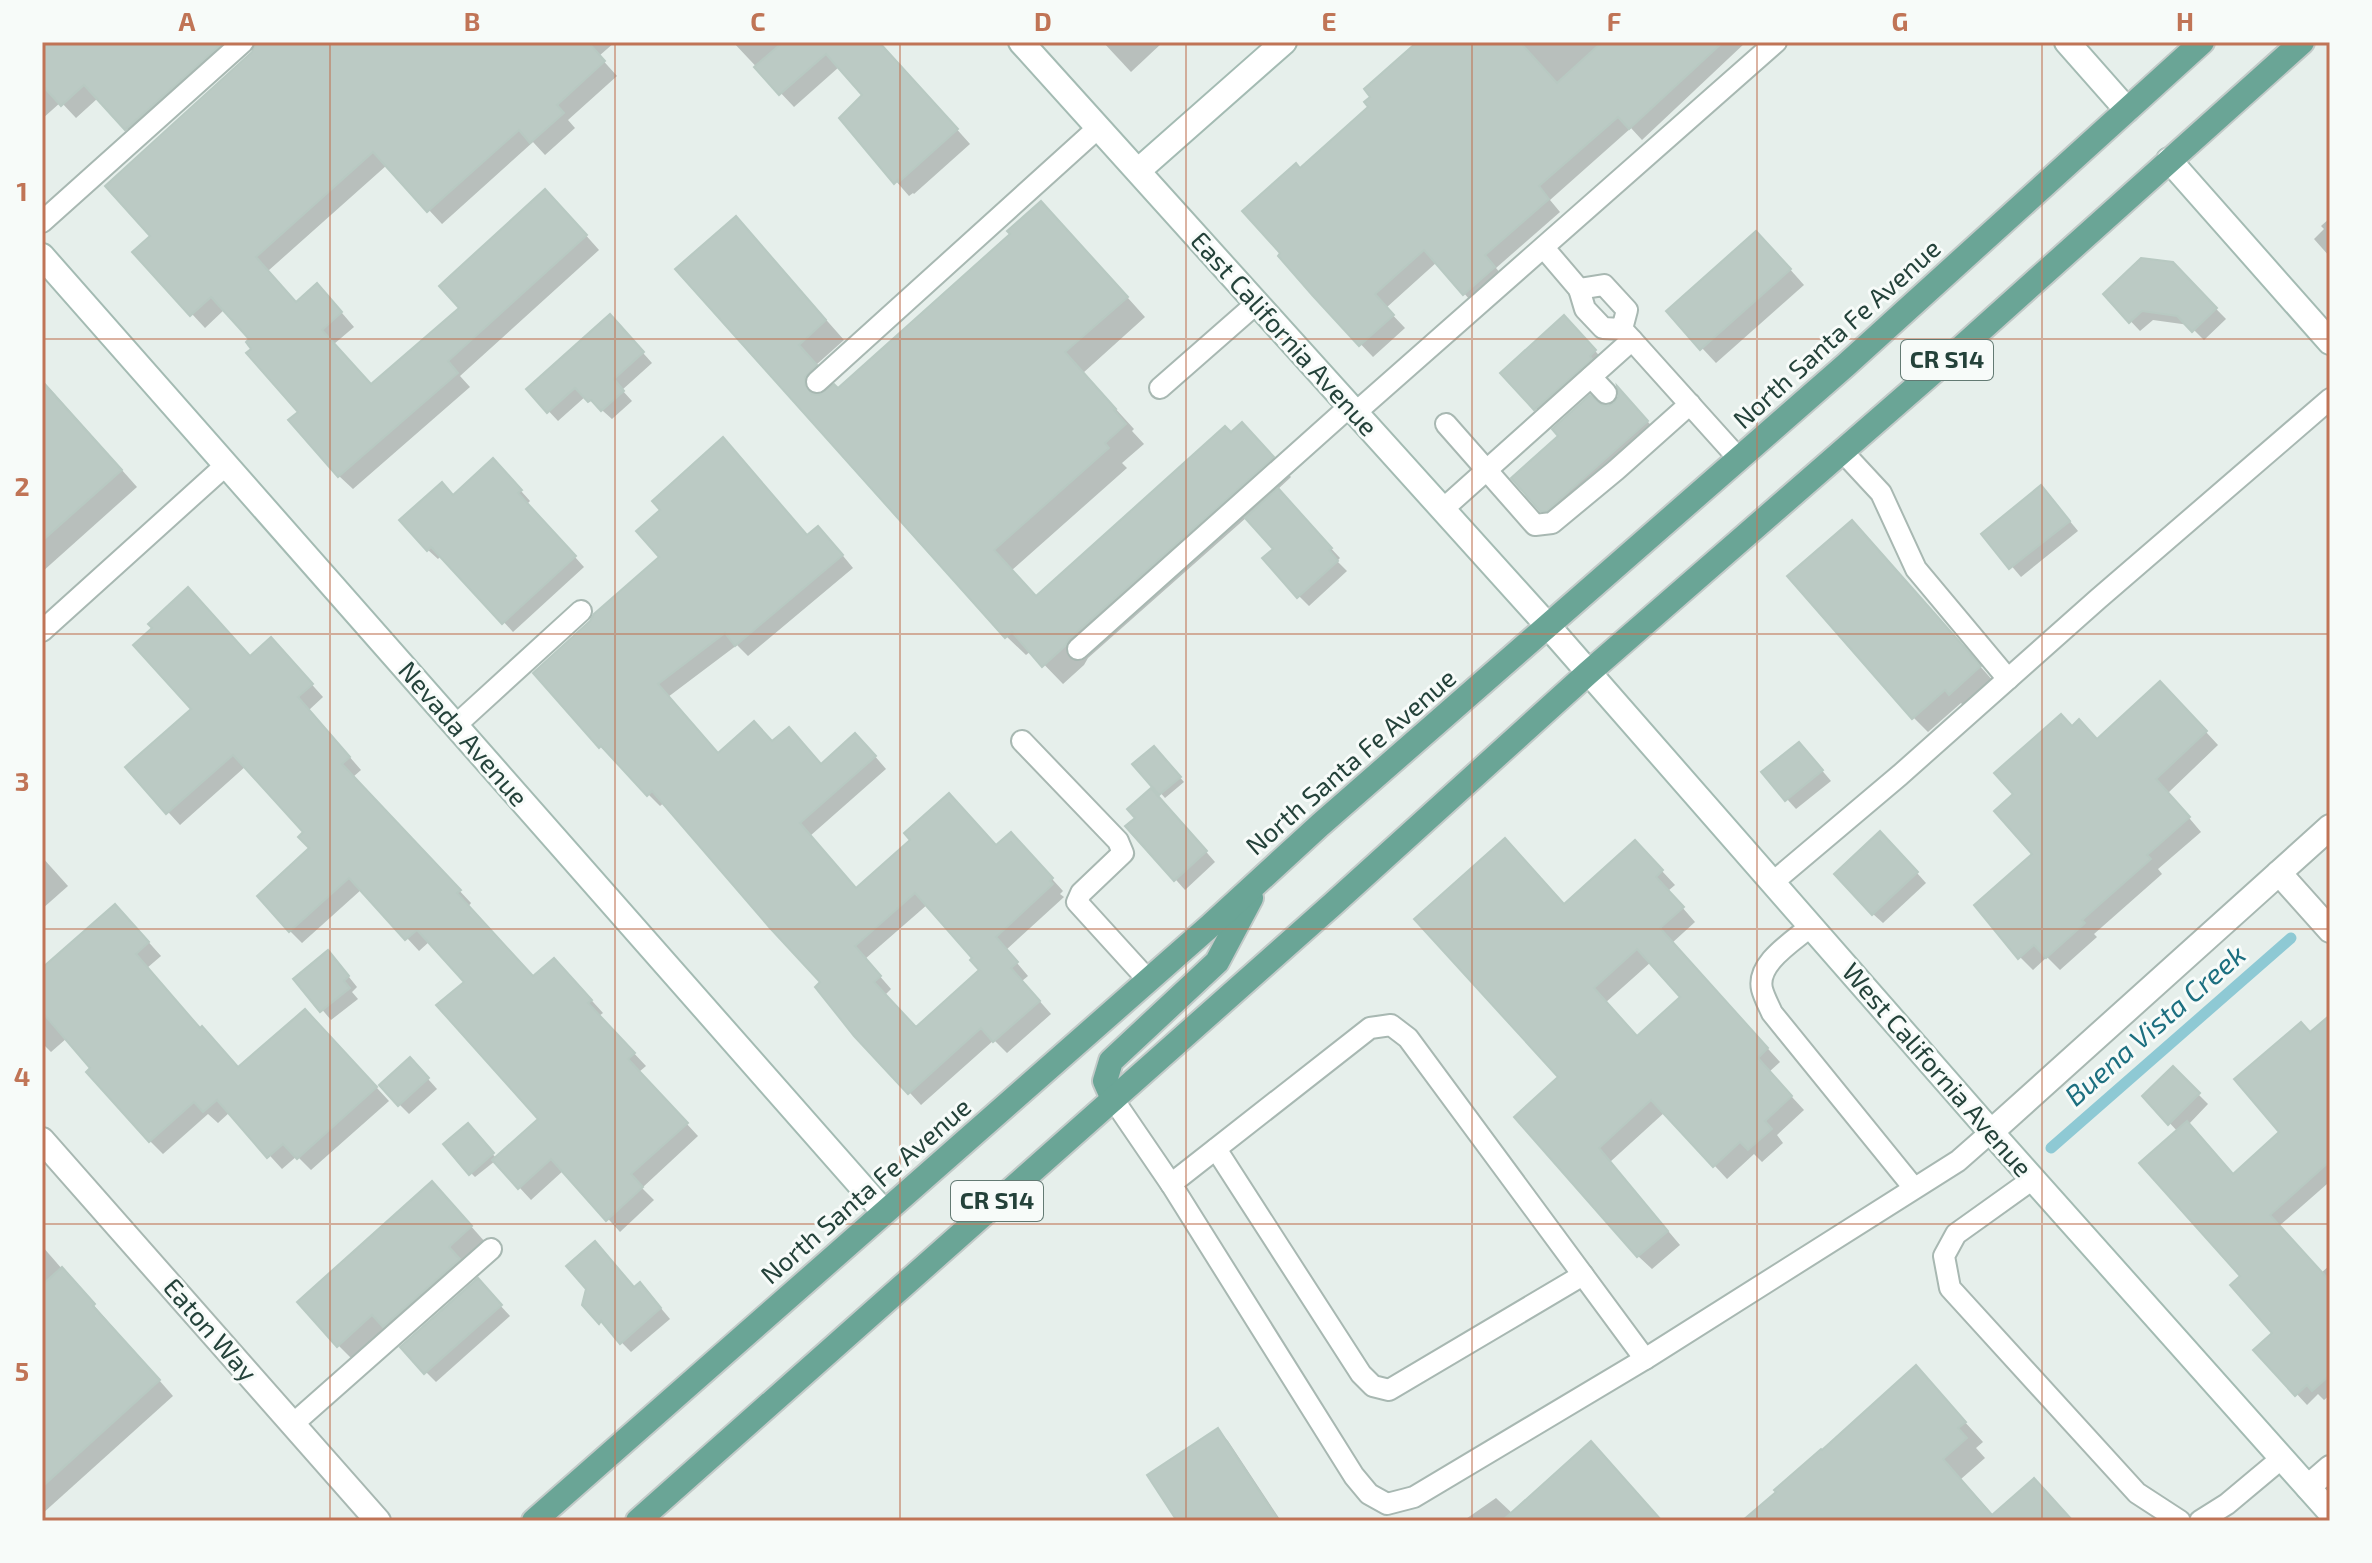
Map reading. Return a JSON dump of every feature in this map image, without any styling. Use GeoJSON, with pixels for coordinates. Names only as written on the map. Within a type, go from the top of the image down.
{"type":"FeatureCollection","features":[{"type":"Feature","properties":{"kind":"main road","name":"North Santa Fe Avenue"},"geometry":{"type":"LineString","coordinates":[[534,1521],[1846,365],[2202,42]]}},
{"type":"Feature","properties":{"kind":"main road","name":"CR S14"},"geometry":{"type":"LineString","coordinates":[[638,1521],[1332,905],[1588,673],[1962,347],[2302,42]]}},
{"type":"Feature","properties":{"kind":"main road"},"geometry":{"type":"LineString","coordinates":[[1113,1099],[1105,1081],[1111,1061],[1217,962],[1261,878]]}},
{"type":"Feature","properties":{"kind":"street","name":"East California Avenue"},"geometry":{"type":"LineString","coordinates":[[1021,42],[1548,626]]}},
{"type":"Feature","properties":{"kind":"street"},"geometry":{"type":"LineString","coordinates":[[1139,170],[1284,42]]}},
{"type":"Feature","properties":{"kind":"street"},"geometry":{"type":"LineString","coordinates":[[2067,42],[2127,110]]}},
{"type":"Feature","properties":{"kind":"street"},"geometry":{"type":"LineString","coordinates":[[2169,160],[2330,342]]}},
{"type":"Feature","properties":{"kind":"street","name":"Nevada Avenue"},"geometry":{"type":"LineString","coordinates":[[42,256],[884,1212]]}},
{"type":"Feature","properties":{"kind":"street","name":"West California Avenue"},"geometry":{"type":"LineString","coordinates":[[1548,626],[1991,1132],[2330,1512]]}},
{"type":"Feature","properties":{"kind":"street"},"geometry":{"type":"LineString","coordinates":[[1991,1132],[2330,827]]}},
{"type":"Feature","properties":{"kind":"street"},"geometry":{"type":"LineString","coordinates":[[2279,873],[2330,930]]}},
{"type":"Feature","properties":{"kind":"street","name":"Eaton Way"},"geometry":{"type":"LineString","coordinates":[[42,1140],[378,1521]]}},
{"type":"Feature","properties":{"kind":"street"},"geometry":{"type":"LineString","coordinates":[[2308,1487],[2330,1468]]}},
{"type":"Feature","properties":{"kind":"lane"},"geometry":{"type":"LineString","coordinates":[[42,222],[243,42]]}},
{"type":"Feature","properties":{"kind":"lane"},"geometry":{"type":"LineString","coordinates":[[1078,649],[1352,410],[1544,248],[1776,42]]}},
{"type":"Feature","properties":{"kind":"lane"},"geometry":{"type":"LineString","coordinates":[[817,382],[1099,127]]}},
{"type":"Feature","properties":{"kind":"lane"},"geometry":{"type":"LineString","coordinates":[[1544,248],[1579,289],[1585,309],[1603,328],[1627,334],[1739,459]]}},
{"type":"Feature","properties":{"kind":"lane"},"geometry":{"type":"LineString","coordinates":[[1442,510],[1591,377],[1627,334],[1627,310],[1604,285],[1579,289]]}},
{"type":"Feature","properties":{"kind":"lane"},"geometry":{"type":"LineString","coordinates":[[1160,388],[1257,303]]}},
{"type":"Feature","properties":{"kind":"lane"},"geometry":{"type":"LineString","coordinates":[[1591,377],[1606,393]]}},
{"type":"Feature","properties":{"kind":"lane"},"geometry":{"type":"LineString","coordinates":[[1772,883],[2330,399]]}},
{"type":"Feature","properties":{"kind":"lane"},"geometry":{"type":"LineString","coordinates":[[1446,424],[1535,525],[1552,523],[1575,495],[1644,435],[1690,404]]}},
{"type":"Feature","properties":{"kind":"lane"},"geometry":{"type":"LineString","coordinates":[[1561,405],[1575,421]]}},
{"type":"Feature","properties":{"kind":"lane"},"geometry":{"type":"LineString","coordinates":[[1524,437],[1538,453]]}},
{"type":"Feature","properties":{"kind":"lane"},"geometry":{"type":"LineString","coordinates":[[1842,451],[1881,493],[1916,569],[2008,679]]}},
{"type":"Feature","properties":{"kind":"lane"},"geometry":{"type":"LineString","coordinates":[[42,631],[226,465]]}},
{"type":"Feature","properties":{"kind":"lane"},"geometry":{"type":"LineString","coordinates":[[456,725],[581,611]]}},
{"type":"Feature","properties":{"kind":"lane"},"geometry":{"type":"LineString","coordinates":[[1022,741],[1118,841],[1123,853],[1081,893],[1077,902],[1148,980]]}},
{"type":"Feature","properties":{"kind":"lane"},"geometry":{"type":"LineString","coordinates":[[1811,926],[1779,953],[1763,972],[1761,987],[1772,1013],[1914,1188]]}},
{"type":"Feature","properties":{"kind":"lane"},"geometry":{"type":"LineString","coordinates":[[1171,1184],[1370,1028],[1391,1025],[1408,1038],[1645,1359]]}},
{"type":"Feature","properties":{"kind":"lane"},"geometry":{"type":"LineString","coordinates":[[1113,1099],[1171,1184],[1354,1476],[1369,1494],[1387,1504],[1414,1497],[1645,1359],[1958,1161],[1991,1132]]}},
{"type":"Feature","properties":{"kind":"lane"},"geometry":{"type":"LineString","coordinates":[[1216,1149],[1361,1374],[1373,1386],[1389,1390],[1583,1275]]}},
{"type":"Feature","properties":{"kind":"lane"},"geometry":{"type":"LineString","coordinates":[[2033,1179],[1956,1234],[1944,1256],[1950,1288],[2137,1493],[2180,1521]]}},
{"type":"Feature","properties":{"kind":"lane"},"geometry":{"type":"LineString","coordinates":[[293,1424],[491,1249]]}},
{"type":"Feature","properties":{"kind":"lane"},"geometry":{"type":"LineString","coordinates":[[2200,1521],[2227,1504],[2282,1458]]}},
{"type":"Feature","properties":{"kind":"building"},"geometry":{"type":"Polygon","coordinates":[[[42,42],[224,42],[125,130],[84,85],[61,106],[42,85],[42,42]]]}},
{"type":"Feature","properties":{"kind":"building"},"geometry":{"type":"Polygon","coordinates":[[[256,42],[588,42],[605,61],[557,105],[564,113],[530,143],[519,130],[427,212],[373,152],[256,257],[296,302],[317,283],[342,312],[322,330],[371,384],[459,308],[439,286],[545,189],[587,235],[448,361],[458,373],[338,477],[288,420],[298,412],[246,353],[251,349],[246,342],[249,339],[211,297],[190,316],[132,252],[150,236],[105,186],[252,52],[256,42]]]}},
{"type":"Feature","properties":{"kind":"building"},"geometry":{"type":"Polygon","coordinates":[[[783,42],[879,42],[958,129],[894,184],[839,118],[862,95],[826,54],[779,95],[754,67],[783,42]]]}},
{"type":"Feature","properties":{"kind":"building"},"geometry":{"type":"Polygon","coordinates":[[[1417,42],[1520,42],[1557,83],[1602,42],[1723,42],[1629,129],[1618,117],[1539,186],[1549,199],[1485,255],[1495,267],[1463,295],[1424,250],[1375,294],[1394,315],[1359,346],[1242,211],[1296,163],[1300,168],[1368,107],[1364,102],[1370,97],[1364,89],[1417,42]]]}},
{"type":"Feature","properties":{"kind":"building"},"geometry":{"type":"Polygon","coordinates":[[[1041,201],[1128,297],[1065,352],[1126,424],[1105,443],[1109,448],[994,550],[1036,596],[1225,426],[1231,432],[1242,422],[1274,457],[1069,639],[1042,667],[1012,632],[1005,638],[675,269],[736,216],[826,320],[799,345],[817,365],[805,377],[805,385],[812,394],[819,395],[834,384],[838,388],[1010,234],[1007,231],[1041,201]]]}},
{"type":"Feature","properties":{"kind":"building"},"geometry":{"type":"Polygon","coordinates":[[[1756,231],[1791,269],[1700,350],[1666,311],[1756,231]]]}},
{"type":"Feature","properties":{"kind":"building"},"geometry":{"type":"Polygon","coordinates":[[[2141,258],[2173,262],[2217,308],[2192,332],[2177,316],[2142,311],[2129,323],[2103,294],[2141,258]]]}},
{"type":"Feature","properties":{"kind":"building"},"geometry":{"type":"Polygon","coordinates":[[[610,314],[644,352],[614,379],[624,391],[601,411],[575,388],[547,413],[526,389],[610,314]]]}},
{"type":"Feature","properties":{"kind":"building"},"geometry":{"type":"Polygon","coordinates":[[[1564,315],[1596,350],[1590,356],[1592,359],[1534,410],[1500,373],[1564,315]]]}},
{"type":"Feature","properties":{"kind":"building"},"geometry":{"type":"Polygon","coordinates":[[[42,381],[122,470],[42,541],[42,381]]]}},
{"type":"Feature","properties":{"kind":"building"},"geometry":{"type":"Polygon","coordinates":[[[1617,386],[1648,421],[1547,511],[1540,511],[1511,478],[1558,436],[1552,429],[1590,395],[1608,406],[1619,396],[1617,386]]]}},
{"type":"Feature","properties":{"kind":"building"},"geometry":{"type":"Polygon","coordinates":[[[723,437],[807,535],[818,526],[843,555],[735,646],[725,633],[658,684],[718,753],[754,721],[772,741],[789,727],[821,764],[855,733],[876,756],[800,823],[856,888],[910,840],[904,833],[949,793],[996,845],[1011,832],[1053,878],[1050,881],[1053,884],[996,937],[1018,962],[1011,968],[1040,1001],[993,1042],[981,1028],[908,1094],[854,1036],[815,987],[820,982],[652,791],[647,796],[601,746],[599,748],[533,673],[659,557],[636,531],[660,510],[652,501],[723,437]],[[915,893],[855,946],[881,976],[874,982],[916,1027],[979,970],[970,960],[972,958],[915,893]]]}},
{"type":"Feature","properties":{"kind":"building"},"geometry":{"type":"Polygon","coordinates":[[[493,458],[522,490],[518,493],[576,556],[502,624],[431,547],[427,551],[399,520],[442,482],[453,495],[493,458]]]}},
{"type":"Feature","properties":{"kind":"building"},"geometry":{"type":"Polygon","coordinates":[[[2041,485],[2070,521],[2009,569],[1981,534],[2041,485]]]}},
{"type":"Feature","properties":{"kind":"building"},"geometry":{"type":"Polygon","coordinates":[[[1278,488],[1332,548],[1329,550],[1338,561],[1297,598],[1262,558],[1273,549],[1245,518],[1278,488]]]}},
{"type":"Feature","properties":{"kind":"building"},"geometry":{"type":"Polygon","coordinates":[[[1852,520],[1981,666],[1949,695],[1945,690],[1912,719],[1787,576],[1852,520]]]}},
{"type":"Feature","properties":{"kind":"building"},"geometry":{"type":"Polygon","coordinates":[[[188,587],[250,656],[271,637],[313,684],[298,697],[350,757],[342,764],[461,890],[457,893],[533,976],[554,958],[592,1000],[588,1003],[635,1053],[628,1059],[688,1123],[631,1174],[643,1187],[606,1221],[551,1159],[518,1189],[492,1160],[538,1119],[436,1005],[464,982],[417,930],[405,940],[349,878],[289,932],[257,896],[309,848],[298,837],[303,832],[233,755],[166,814],[125,767],[191,709],[133,645],[152,628],[148,624],[188,587]]]}},
{"type":"Feature","properties":{"kind":"building"},"geometry":{"type":"Polygon","coordinates":[[[2160,681],[2207,731],[2156,779],[2190,817],[2147,855],[2151,859],[2082,920],[2085,923],[2046,958],[2034,945],[2018,959],[1974,905],[2032,854],[1994,811],[2013,794],[1994,773],[2061,714],[2072,726],[2079,719],[2097,739],[2160,681]]]}},
{"type":"Feature","properties":{"kind":"building"},"geometry":{"type":"Polygon","coordinates":[[[1799,742],[1823,770],[1785,801],[1761,772],[1799,742]]]}},
{"type":"Feature","properties":{"kind":"building"},"geometry":{"type":"Polygon","coordinates":[[[1154,746],[1181,777],[1159,795],[1132,764],[1154,746]]]}},
{"type":"Feature","properties":{"kind":"building"},"geometry":{"type":"Polygon","coordinates":[[[1151,788],[1207,851],[1174,881],[1125,826],[1135,818],[1127,809],[1151,788]]]}},
{"type":"Feature","properties":{"kind":"building"},"geometry":{"type":"Polygon","coordinates":[[[1880,831],[1918,872],[1872,915],[1834,874],[1880,831]]]}},
{"type":"Feature","properties":{"kind":"building"},"geometry":{"type":"Polygon","coordinates":[[[1505,838],[1564,904],[1635,840],[1663,870],[1656,877],[1684,907],[1660,928],[1768,1048],[1758,1058],[1792,1096],[1765,1121],[1772,1129],[1748,1150],[1740,1142],[1713,1167],[1651,1100],[1599,1148],[1668,1231],[1637,1257],[1514,1117],[1558,1077],[1414,919],[1505,838]],[[1637,949],[1594,988],[1637,1036],[1680,997],[1637,949]]]}},
{"type":"Feature","properties":{"kind":"building"},"geometry":{"type":"Polygon","coordinates":[[[115,904],[149,942],[136,954],[238,1067],[305,1009],[377,1087],[297,1159],[283,1144],[267,1158],[217,1100],[203,1112],[194,1102],[149,1142],[86,1072],[90,1068],[42,1012],[42,968],[115,904]]]}},
{"type":"Feature","properties":{"kind":"building"},"geometry":{"type":"Polygon","coordinates":[[[328,950],[349,976],[344,981],[350,988],[320,1012],[293,979],[328,950]]]}},
{"type":"Feature","properties":{"kind":"building"},"geometry":{"type":"Polygon","coordinates":[[[2330,1015],[2330,1161],[2270,1215],[2330,1281],[2330,1375],[2312,1391],[2307,1385],[2295,1396],[2253,1350],[2272,1333],[2230,1285],[2240,1276],[2139,1163],[2187,1121],[2233,1174],[2279,1132],[2234,1079],[2301,1022],[2310,1032],[2330,1015]]]}},
{"type":"Feature","properties":{"kind":"building"},"geometry":{"type":"Polygon","coordinates":[[[410,1057],[429,1078],[398,1106],[379,1085],[410,1057]]]}},
{"type":"Feature","properties":{"kind":"building"},"geometry":{"type":"Polygon","coordinates":[[[2173,1066],[2200,1093],[2168,1125],[2142,1096],[2173,1066]]]}},
{"type":"Feature","properties":{"kind":"building"},"geometry":{"type":"Polygon","coordinates":[[[468,1123],[494,1153],[469,1175],[443,1144],[468,1123]]]}},
{"type":"Feature","properties":{"kind":"building"},"geometry":{"type":"Polygon","coordinates":[[[432,1181],[472,1226],[449,1247],[460,1259],[383,1327],[372,1315],[337,1347],[297,1302],[432,1181]]]}},
{"type":"Feature","properties":{"kind":"building"},"geometry":{"type":"Polygon","coordinates":[[[595,1241],[634,1287],[640,1282],[661,1308],[620,1344],[601,1321],[599,1324],[582,1305],[586,1289],[566,1266],[595,1241]]]}},
{"type":"Feature","properties":{"kind":"building"},"geometry":{"type":"Polygon","coordinates":[[[62,1267],[160,1380],[42,1487],[42,1285],[62,1267]]]}},
{"type":"Feature","properties":{"kind":"building"},"geometry":{"type":"Polygon","coordinates":[[[478,1278],[502,1305],[424,1374],[400,1347],[478,1278]]]}},
{"type":"Feature","properties":{"kind":"building"},"geometry":{"type":"Polygon","coordinates":[[[1916,1365],[1966,1422],[1958,1428],[1967,1438],[1943,1459],[1992,1515],[2034,1478],[2073,1521],[1742,1521],[1776,1492],[1774,1490],[1916,1365]]]}},
{"type":"Feature","properties":{"kind":"building"},"geometry":{"type":"Polygon","coordinates":[[[1218,1428],[1279,1521],[1177,1521],[1147,1475],[1218,1428]]]}},
{"type":"Feature","properties":{"kind":"building"},"geometry":{"type":"Polygon","coordinates":[[[1591,1441],[1662,1521],[1502,1521],[1591,1441]]]}},
{"type":"Feature","properties":{"kind":"waterway","name":"Buena Vista Creek"},"geometry":{"type":"LineString","coordinates":[[2051,1148],[2291,938]]}}]}
